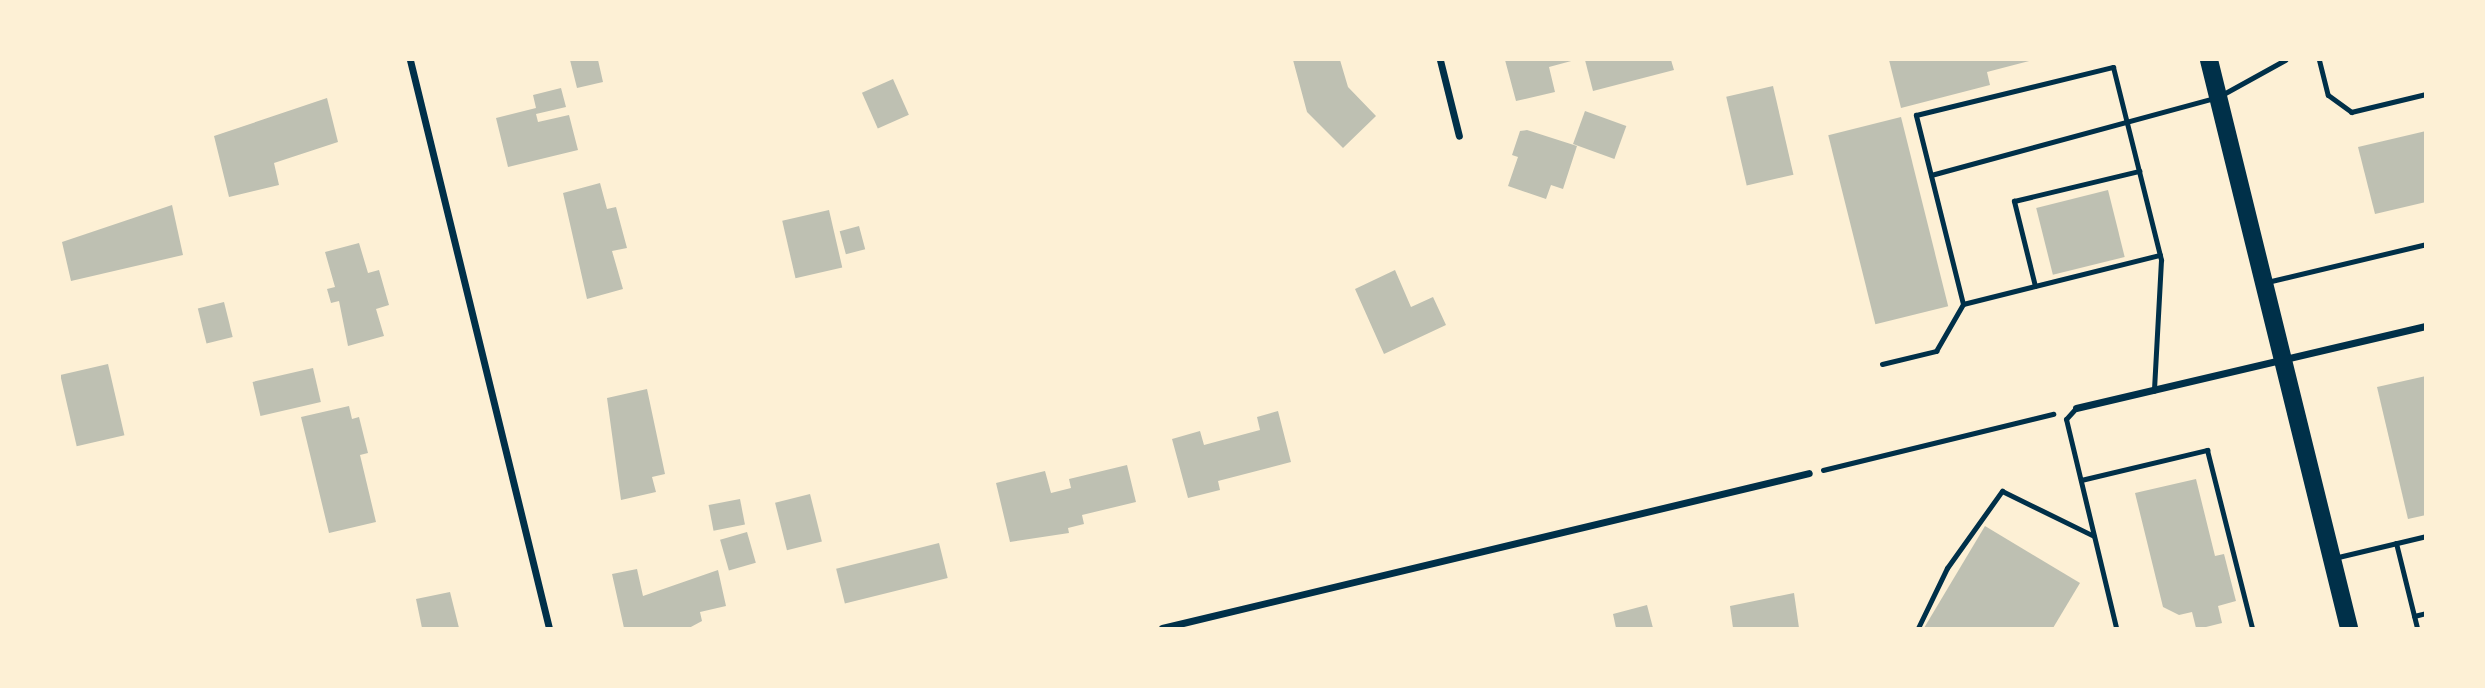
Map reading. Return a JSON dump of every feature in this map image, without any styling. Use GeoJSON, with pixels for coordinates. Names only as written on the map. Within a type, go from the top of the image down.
{"type":"FeatureCollection","features":[{"type":"Feature","properties":{"kind":"main road"},"geometry":{"type":"LineString","coordinates":[[2209,60],[2347,628]]}},
{"type":"Feature","properties":{"kind":"street"},"geometry":{"type":"LineString","coordinates":[[410,60],[549,628]]}},
{"type":"Feature","properties":{"kind":"street"},"geometry":{"type":"LineString","coordinates":[[1440,60],[1459,136]]}},
{"type":"Feature","properties":{"kind":"street"},"geometry":{"type":"LineString","coordinates":[[2077,408],[2426,326]]}},
{"type":"Feature","properties":{"kind":"street"},"geometry":{"type":"LineString","coordinates":[[1162,628],[1809,473]]}},
{"type":"Feature","properties":{"kind":"lane"},"geometry":{"type":"LineString","coordinates":[[1931,175],[2128,126],[2218,97],[2285,60]]}},
{"type":"Feature","properties":{"kind":"lane"},"geometry":{"type":"LineString","coordinates":[[2319,60],[2328,95],[2351,112],[2426,94]]}},
{"type":"Feature","properties":{"kind":"lane"},"geometry":{"type":"LineString","coordinates":[[1882,364],[1936,351],[1963,304],[1916,116],[2113,67],[2160,255],[2154,391]]}},
{"type":"Feature","properties":{"kind":"lane"},"geometry":{"type":"LineString","coordinates":[[2035,286],[2014,201],[2139,171]]}},
{"type":"Feature","properties":{"kind":"lane"},"geometry":{"type":"LineString","coordinates":[[2264,283],[2426,244]]}},
{"type":"Feature","properties":{"kind":"lane"},"geometry":{"type":"LineString","coordinates":[[1963,304],[2160,255]]}},
{"type":"Feature","properties":{"kind":"lane"},"geometry":{"type":"LineString","coordinates":[[2077,408],[2066,419],[2116,628]]}},
{"type":"Feature","properties":{"kind":"lane"},"geometry":{"type":"LineString","coordinates":[[2081,480],[2207,450],[2252,628]]}},
{"type":"Feature","properties":{"kind":"lane"},"geometry":{"type":"LineString","coordinates":[[1918,628],[1947,568],[2002,491],[2094,536]]}},
{"type":"Feature","properties":{"kind":"lane"},"geometry":{"type":"LineString","coordinates":[[2330,559],[2426,536]]}},
{"type":"Feature","properties":{"kind":"lane"},"geometry":{"type":"LineString","coordinates":[[2396,543],[2417,628]]}},
{"type":"Feature","properties":{"kind":"lane"},"geometry":{"type":"LineString","coordinates":[[2414,616],[2426,613]]}},
{"type":"Feature","properties":{"kind":"path"},"geometry":{"type":"LineString","coordinates":[[1809,473],[2077,408]]}},
{"type":"Feature","properties":{"kind":"building"},"geometry":{"type":"Polygon","coordinates":[[[570,60],[598,60],[603,82],[577,88],[570,60]]]}},
{"type":"Feature","properties":{"kind":"building"},"geometry":{"type":"Polygon","coordinates":[[[1293,60],[1340,60],[1348,87],[1376,116],[1343,148],[1307,112],[1293,60]]]}},
{"type":"Feature","properties":{"kind":"building"},"geometry":{"type":"Polygon","coordinates":[[[1505,60],[1575,60],[1549,67],[1555,92],[1516,101],[1505,60]]]}},
{"type":"Feature","properties":{"kind":"building"},"geometry":{"type":"Polygon","coordinates":[[[1585,60],[1671,60],[1674,70],[1593,91],[1585,60]]]}},
{"type":"Feature","properties":{"kind":"building"},"geometry":{"type":"Polygon","coordinates":[[[1889,60],[2033,60],[1987,72],[1990,85],[1901,108],[1889,60]]]}},
{"type":"Feature","properties":{"kind":"building"},"geometry":{"type":"Polygon","coordinates":[[[893,79],[909,115],[878,128],[862,93],[893,79]]]}},
{"type":"Feature","properties":{"kind":"building"},"geometry":{"type":"Polygon","coordinates":[[[1773,86],[1793,175],[1747,185],[1726,97],[1773,86]]]}},
{"type":"Feature","properties":{"kind":"building"},"geometry":{"type":"Polygon","coordinates":[[[561,88],[566,107],[536,114],[538,122],[569,115],[578,150],[508,167],[496,118],[536,108],[533,95],[561,88]]]}},
{"type":"Feature","properties":{"kind":"building"},"geometry":{"type":"Polygon","coordinates":[[[327,98],[338,142],[274,163],[279,185],[229,197],[214,136],[327,98]]]}},
{"type":"Feature","properties":{"kind":"building"},"geometry":{"type":"Polygon","coordinates":[[[1585,111],[1626,126],[1614,159],[1573,144],[1585,111]]]}},
{"type":"Feature","properties":{"kind":"building"},"geometry":{"type":"Polygon","coordinates":[[[1901,117],[1948,306],[1875,324],[1828,135],[1901,117]]]}},
{"type":"Feature","properties":{"kind":"building"},"geometry":{"type":"Polygon","coordinates":[[[1527,130],[1577,146],[1563,189],[1551,185],[1546,199],[1508,186],[1518,157],[1512,155],[1520,131],[1527,130]]]}},
{"type":"Feature","properties":{"kind":"building"},"geometry":{"type":"Polygon","coordinates":[[[2426,131],[2426,202],[2375,214],[2358,147],[2426,131]]]}},
{"type":"Feature","properties":{"kind":"building"},"geometry":{"type":"Polygon","coordinates":[[[600,183],[607,209],[616,207],[627,248],[612,251],[623,289],[587,299],[563,193],[600,183]]]}},
{"type":"Feature","properties":{"kind":"building"},"geometry":{"type":"Polygon","coordinates":[[[2108,190],[2125,257],[2053,275],[2036,208],[2108,190]]]}},
{"type":"Feature","properties":{"kind":"building"},"geometry":{"type":"Polygon","coordinates":[[[172,205],[183,255],[71,281],[62,242],[172,205]]]}},
{"type":"Feature","properties":{"kind":"building"},"geometry":{"type":"Polygon","coordinates":[[[829,210],[842,267],[796,278],[782,221],[829,210]]]}},
{"type":"Feature","properties":{"kind":"building"},"geometry":{"type":"Polygon","coordinates":[[[859,226],[865,249],[846,254],[840,231],[859,226]]]}},
{"type":"Feature","properties":{"kind":"building"},"geometry":{"type":"Polygon","coordinates":[[[359,243],[368,273],[379,270],[389,305],[376,309],[384,336],[348,346],[339,301],[331,303],[327,289],[335,287],[325,252],[359,243]]]}},
{"type":"Feature","properties":{"kind":"building"},"geometry":{"type":"Polygon","coordinates":[[[1395,270],[1411,307],[1433,297],[1446,325],[1384,354],[1355,289],[1395,270]]]}},
{"type":"Feature","properties":{"kind":"building"},"geometry":{"type":"Polygon","coordinates":[[[224,302],[233,337],[207,343],[198,309],[224,302]]]}},
{"type":"Feature","properties":{"kind":"building"},"geometry":{"type":"Polygon","coordinates":[[[108,364],[124,435],[77,446],[60,375],[108,364]]]}},
{"type":"Feature","properties":{"kind":"building"},"geometry":{"type":"Polygon","coordinates":[[[313,368],[321,402],[260,416],[253,382],[313,368]]]}},
{"type":"Feature","properties":{"kind":"building"},"geometry":{"type":"Polygon","coordinates":[[[2426,376],[2426,515],[2408,519],[2377,387],[2426,376]]]}},
{"type":"Feature","properties":{"kind":"building"},"geometry":{"type":"Polygon","coordinates":[[[647,389],[665,474],[652,477],[656,492],[621,500],[607,398],[647,389]]]}},
{"type":"Feature","properties":{"kind":"building"},"geometry":{"type":"Polygon","coordinates":[[[349,406],[352,419],[359,417],[368,453],[360,455],[376,522],[329,533],[301,417],[349,406]]]}},
{"type":"Feature","properties":{"kind":"building"},"geometry":{"type":"Polygon","coordinates":[[[1278,411],[1291,462],[1218,481],[1220,490],[1188,498],[1172,439],[1200,431],[1204,445],[1260,430],[1257,417],[1278,411]]]}},
{"type":"Feature","properties":{"kind":"building"},"geometry":{"type":"Polygon","coordinates":[[[1127,465],[1136,502],[1082,515],[1084,524],[1068,528],[1069,533],[1010,542],[996,483],[1045,471],[1051,493],[1071,488],[1069,479],[1127,465]]]}},
{"type":"Feature","properties":{"kind":"building"},"geometry":{"type":"Polygon","coordinates":[[[2196,479],[2215,556],[2224,554],[2236,601],[2218,606],[2222,623],[2202,628],[2196,628],[2192,612],[2179,615],[2163,607],[2135,493],[2196,479]]]}},
{"type":"Feature","properties":{"kind":"building"},"geometry":{"type":"Polygon","coordinates":[[[810,494],[822,542],[787,550],[775,503],[810,494]]]}},
{"type":"Feature","properties":{"kind":"building"},"geometry":{"type":"Polygon","coordinates":[[[740,499],[745,525],[714,531],[709,505],[740,499]]]}},
{"type":"Feature","properties":{"kind":"building"},"geometry":{"type":"Polygon","coordinates":[[[1985,526],[2080,583],[2053,628],[1924,628],[1985,526]]]}},
{"type":"Feature","properties":{"kind":"building"},"geometry":{"type":"Polygon","coordinates":[[[747,532],[756,563],[729,570],[720,540],[747,532]]]}},
{"type":"Feature","properties":{"kind":"building"},"geometry":{"type":"Polygon","coordinates":[[[939,543],[948,578],[845,604],[836,569],[939,543]]]}},
{"type":"Feature","properties":{"kind":"building"},"geometry":{"type":"Polygon","coordinates":[[[637,569],[643,596],[718,570],[726,606],[700,612],[702,621],[689,628],[624,628],[612,574],[637,569]]]}},
{"type":"Feature","properties":{"kind":"building"},"geometry":{"type":"Polygon","coordinates":[[[450,592],[459,628],[422,628],[416,599],[450,592]]]}},
{"type":"Feature","properties":{"kind":"building"},"geometry":{"type":"Polygon","coordinates":[[[1794,593],[1799,628],[1733,628],[1730,606],[1794,593]]]}},
{"type":"Feature","properties":{"kind":"building"},"geometry":{"type":"Polygon","coordinates":[[[1647,605],[1653,628],[1616,628],[1613,614],[1647,605]]]}}]}
